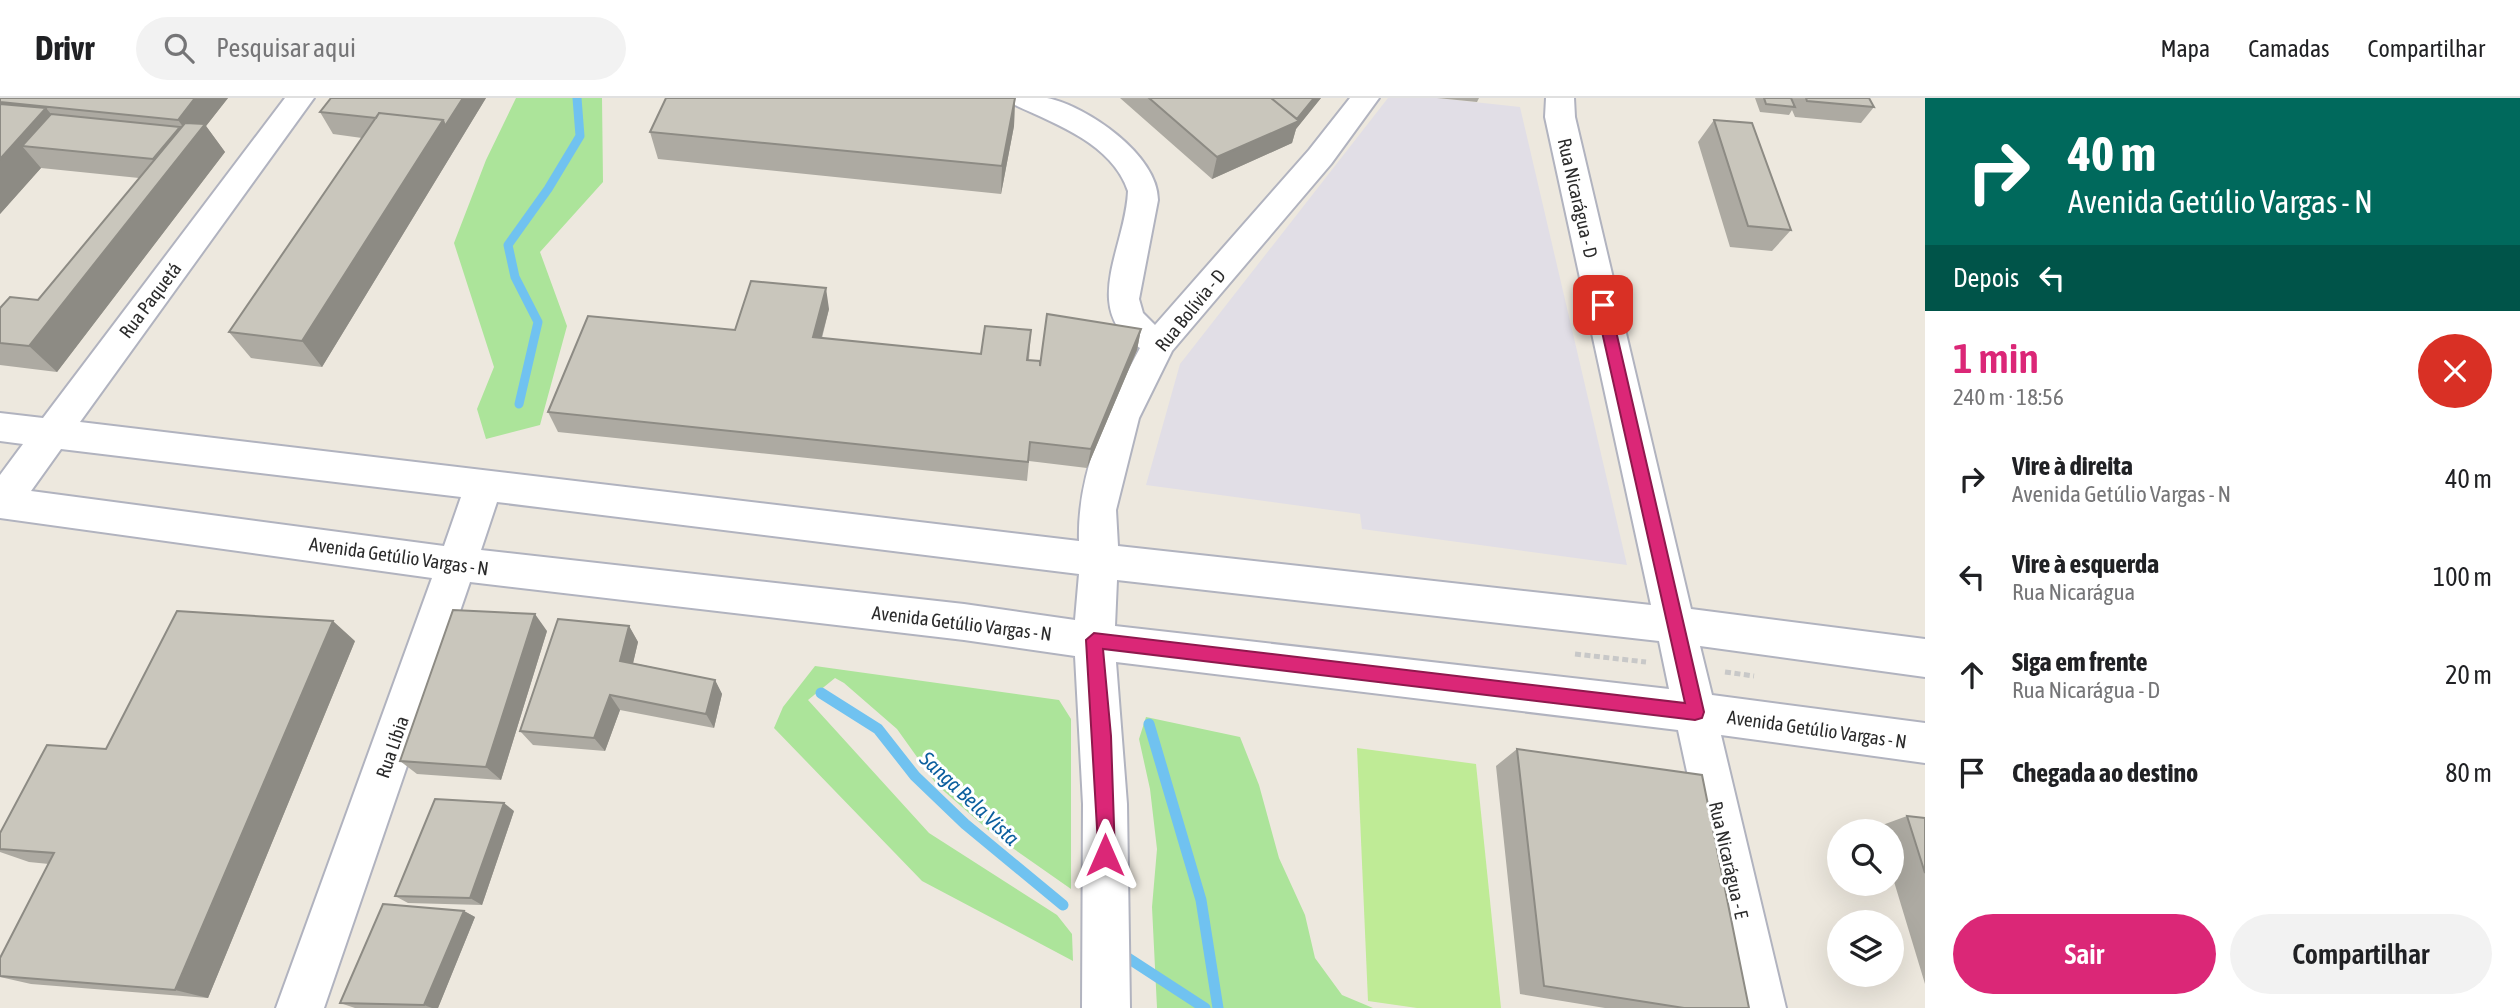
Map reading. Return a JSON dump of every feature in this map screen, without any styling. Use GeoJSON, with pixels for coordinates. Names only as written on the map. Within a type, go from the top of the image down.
{"type":"FeatureCollection","features":[{"type":"Feature","properties":{"kind":"street","name":"Rua Paquetá"},"geometry":{"type":"LineString","coordinates":[[0,502],[300,98]]}},
{"type":"Feature","properties":{"kind":"street"},"geometry":{"type":"LineString","coordinates":[[1023,98],[1107,140],[1135,168],[1143,193],[1123,299],[1124,316],[1134,329],[1159,343]]}},
{"type":"Feature","properties":{"kind":"street","name":"Rua Bolívia - D"},"geometry":{"type":"LineString","coordinates":[[1106,1008],[1105,804],[1094,640],[1099,560],[1097,510],[1121,418],[1159,343],[1320,157],[1364,98]]}},
{"type":"Feature","properties":{"kind":"street","name":"Rua Nicarágua - D"},"geometry":{"type":"LineString","coordinates":[[1560,107],[1695,712]]}},
{"type":"Feature","properties":{"kind":"street"},"geometry":{"type":"LineString","coordinates":[[0,427],[1099,560],[1674,625],[1925,658]]}},
{"type":"Feature","properties":{"kind":"street","name":"Rua Líbia"},"geometry":{"type":"LineString","coordinates":[[300,1008],[484,486]]}},
{"type":"Feature","properties":{"kind":"street","name":"Avenida Getúlio Vargas - N"},"geometry":{"type":"LineString","coordinates":[[0,502],[455,564],[1695,712],[1925,743]]}},
{"type":"Feature","properties":{"kind":"street","name":"Rua Nicarágua - E"},"geometry":{"type":"LineString","coordinates":[[1695,712],[1762,1008]]}},
{"type":"Feature","properties":{"kind":"shaded area"},"geometry":{"type":"Polygon","coordinates":[[[1388,98],[1437,98],[1520,107],[1627,565],[1362,529],[1360,514],[1146,485],[1180,364],[1388,98]]]}},
{"type":"Feature","properties":{"kind":"green space"},"geometry":{"type":"Polygon","coordinates":[[[516,98],[602,98],[603,182],[540,252],[567,326],[540,425],[486,439],[477,409],[494,367],[454,243],[486,160],[516,98]]]}},
{"type":"Feature","properties":{"kind":"green space"},"geometry":{"type":"Polygon","coordinates":[[[815,666],[1059,700],[1071,719],[1071,889],[994,835],[937,785],[897,729],[844,683],[835,678],[808,700],[929,833],[1057,915],[1072,934],[1073,961],[922,881],[774,728],[783,707],[815,666]]]}},
{"type":"Feature","properties":{"kind":"green space"},"geometry":{"type":"Polygon","coordinates":[[[1146,717],[1240,737],[1259,785],[1279,858],[1305,915],[1315,958],[1342,995],[1373,1008],[1157,1008],[1152,907],[1157,849],[1150,789],[1139,739],[1146,717]]]}},
{"type":"Feature","properties":{"kind":"green space"},"geometry":{"type":"Polygon","coordinates":[[[1357,748],[1476,764],[1501,1008],[1417,1008],[1368,1001],[1357,748]]]}},
{"type":"Feature","properties":{"kind":"building"},"geometry":{"type":"Polygon","coordinates":[[[0,98],[195,98],[178,120],[0,102],[0,98]]]}},
{"type":"Feature","properties":{"kind":"building"},"geometry":{"type":"Polygon","coordinates":[[[331,98],[463,98],[445,126],[443,120],[379,113],[376,118],[320,112],[331,98]]]}},
{"type":"Feature","properties":{"kind":"building"},"geometry":{"type":"Polygon","coordinates":[[[666,98],[1015,98],[1002,166],[650,132],[666,98]]]}},
{"type":"Feature","properties":{"kind":"building"},"geometry":{"type":"Polygon","coordinates":[[[1149,98],[1271,98],[1299,121],[1217,157],[1149,98]]]}},
{"type":"Feature","properties":{"kind":"building"},"geometry":{"type":"Polygon","coordinates":[[[1271,98],[1314,98],[1297,119],[1271,98]]]}},
{"type":"Feature","properties":{"kind":"building"},"geometry":{"type":"Polygon","coordinates":[[[1764,98],[1791,98],[1795,107],[1766,104],[1764,98]]]}},
{"type":"Feature","properties":{"kind":"building"},"geometry":{"type":"Polygon","coordinates":[[[1806,98],[1869,98],[1874,107],[1807,101],[1806,98]]]}},
{"type":"Feature","properties":{"kind":"building"},"geometry":{"type":"Polygon","coordinates":[[[0,104],[46,108],[0,159],[0,104]]]}},
{"type":"Feature","properties":{"kind":"building"},"geometry":{"type":"Polygon","coordinates":[[[379,113],[443,120],[302,341],[229,332],[379,113]]]}},
{"type":"Feature","properties":{"kind":"building"},"geometry":{"type":"Polygon","coordinates":[[[51,114],[180,127],[153,159],[22,146],[51,114]]]}},
{"type":"Feature","properties":{"kind":"building"},"geometry":{"type":"Polygon","coordinates":[[[1714,120],[1752,123],[1791,230],[1748,226],[1714,120]]]}},
{"type":"Feature","properties":{"kind":"building"},"geometry":{"type":"Polygon","coordinates":[[[185,123],[205,124],[29,346],[0,343],[0,308],[10,297],[38,300],[185,123]]]}},
{"type":"Feature","properties":{"kind":"building"},"geometry":{"type":"Polygon","coordinates":[[[751,281],[826,288],[813,337],[981,354],[985,326],[1031,330],[1027,360],[1040,361],[1040,366],[1047,314],[1141,329],[1091,449],[1030,442],[1028,462],[548,412],[588,316],[735,330],[751,281]]]}},
{"type":"Feature","properties":{"kind":"building"},"geometry":{"type":"Polygon","coordinates":[[[453,610],[535,614],[486,767],[400,761],[453,610]]]}},
{"type":"Feature","properties":{"kind":"building"},"geometry":{"type":"Polygon","coordinates":[[[177,611],[333,621],[175,990],[0,976],[0,958],[54,853],[0,849],[0,833],[47,745],[106,749],[177,611]]]}},
{"type":"Feature","properties":{"kind":"building"},"geometry":{"type":"Polygon","coordinates":[[[558,619],[629,626],[620,661],[715,680],[706,714],[610,695],[594,738],[520,731],[558,619]]]}},
{"type":"Feature","properties":{"kind":"building"},"geometry":{"type":"Polygon","coordinates":[[[1517,749],[1702,775],[1749,1008],[1684,1008],[1544,986],[1517,749]]]}},
{"type":"Feature","properties":{"kind":"building"},"geometry":{"type":"Polygon","coordinates":[[[435,799],[504,803],[470,898],[395,896],[435,799]]]}},
{"type":"Feature","properties":{"kind":"building"},"geometry":{"type":"Polygon","coordinates":[[[1907,816],[1925,818],[1925,873],[1907,816]]]}},
{"type":"Feature","properties":{"kind":"building"},"geometry":{"type":"Polygon","coordinates":[[[383,904],[464,911],[424,1005],[340,1003],[383,904]]]}},
{"type":"Feature","properties":{"kind":"waterway","name":"Sanga Bela Vista"},"geometry":{"type":"LineString","coordinates":[[519,404],[538,322],[515,277],[508,245],[548,189],[580,136],[577,98]]}},
{"type":"Feature","properties":{"kind":"waterway","name":"Sanga Bela Vista"},"geometry":{"type":"LineString","coordinates":[[821,693],[878,729],[915,776],[965,824],[1063,905]]}},
{"type":"Feature","properties":{"kind":"waterway"},"geometry":{"type":"LineString","coordinates":[[1149,724],[1201,900],[1218,1008]]}},
{"type":"Feature","properties":{"kind":"waterway","name":"Sanga Bela Vista"},"geometry":{"type":"LineString","coordinates":[[1128,958],[1205,1008]]}},
{"type":"Feature","properties":{"kind":"route"},"geometry":{"type":"LineString","coordinates":[[1105,855],[1101,714],[1094,640],[1190,654],[1695,712],[1603,305]]}}]}
